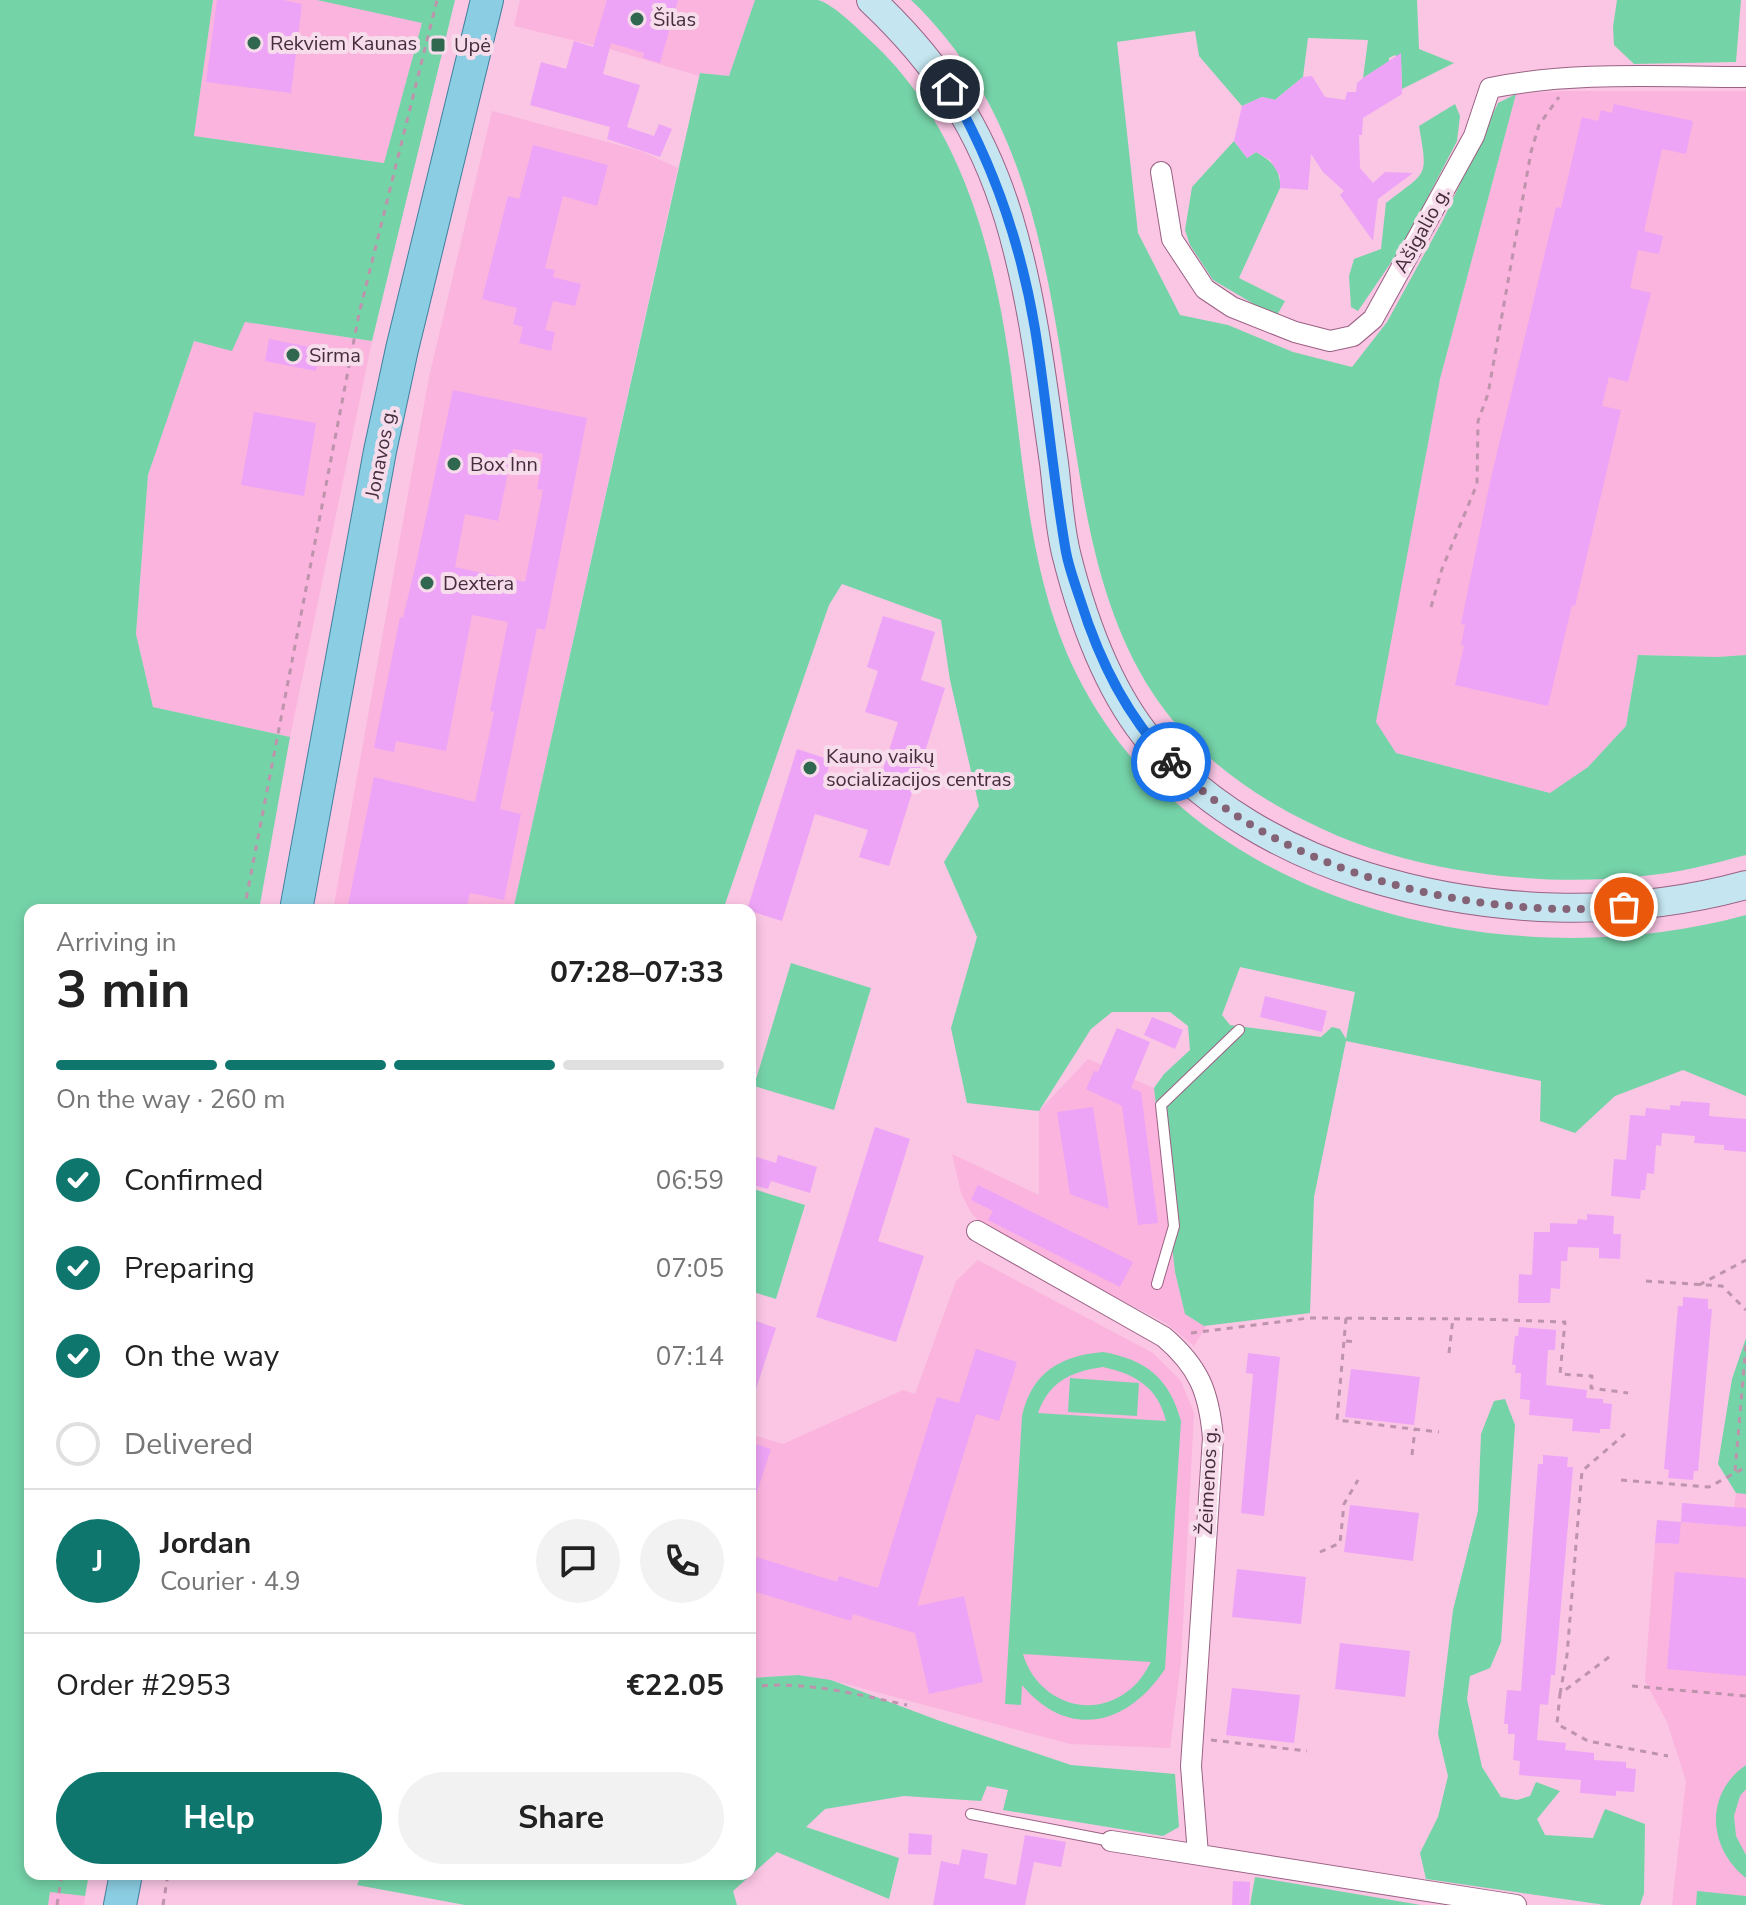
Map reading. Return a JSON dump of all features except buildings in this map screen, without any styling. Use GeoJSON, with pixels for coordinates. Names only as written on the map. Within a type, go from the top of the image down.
{"type":"FeatureCollection","features":[{"type":"Feature","properties":{"kind":"main road","name":"Jonavos g."},"geometry":{"type":"LineString","coordinates":[[297,904],[382,440],[487,0]]}},
{"type":"Feature","properties":{"kind":"main road"},"geometry":{"type":"LineString","coordinates":[[871,0],[933,65],[950,89],[980,146],[1009,218],[1035,326],[1066,556],[1089,626],[1119,693],[1150,740],[1186,777],[1223,806],[1283,842],[1338,867],[1415,890],[1469,900],[1544,908],[1599,909],[1700,896],[1746,885]]}},
{"type":"Feature","properties":{"kind":"main road"},"geometry":{"type":"LineString","coordinates":[[120,1905],[125,1880]]}},
{"type":"Feature","properties":{"kind":"street","name":"Ašigalio g."},"geometry":{"type":"LineString","coordinates":[[1161,172],[1172,239],[1205,289],[1232,307],[1295,332],[1330,341],[1353,336],[1373,319],[1474,136],[1490,88],[1578,77],[1746,77]]}},
{"type":"Feature","properties":{"kind":"street","name":"Žeimenos g."},"geometry":{"type":"LineString","coordinates":[[977,1231],[1164,1337],[1185,1354],[1199,1374],[1211,1411],[1213,1438],[1192,1738],[1191,1766],[1198,1854]]}},
{"type":"Feature","properties":{"kind":"street"},"geometry":{"type":"LineString","coordinates":[[1111,1841],[1516,1905]]}},
{"type":"Feature","properties":{"kind":"lane"},"geometry":{"type":"LineString","coordinates":[[1157,1284],[1174,1226],[1161,1105],[1239,1030]]}},
{"type":"Feature","properties":{"kind":"lane"},"geometry":{"type":"LineString","coordinates":[[971,1814],[1111,1841]]}},
{"type":"Feature","properties":{"kind":"path"},"geometry":{"type":"LineString","coordinates":[[245,904],[359,314],[437,0]]}},
{"type":"Feature","properties":{"kind":"path"},"geometry":{"type":"LineString","coordinates":[[1431,607],[1442,569],[1477,484],[1478,421],[1488,394],[1531,152],[1539,125],[1555,100],[1578,77]]}},
{"type":"Feature","properties":{"kind":"path"},"geometry":{"type":"LineString","coordinates":[[1699,1285],[1746,1260]]}},
{"type":"Feature","properties":{"kind":"path"},"geometry":{"type":"LineString","coordinates":[[1646,1281],[1722,1286],[1746,1310]]}},
{"type":"Feature","properties":{"kind":"path"},"geometry":{"type":"LineString","coordinates":[[1164,1337],[1309,1318],[1565,1322],[1560,1374],[1592,1376],[1591,1388],[1628,1393]]}},
{"type":"Feature","properties":{"kind":"path"},"geometry":{"type":"LineString","coordinates":[[1346,1318],[1337,1420],[1439,1432]]}},
{"type":"Feature","properties":{"kind":"path"},"geometry":{"type":"LineString","coordinates":[[1449,1353],[1453,1318]]}},
{"type":"Feature","properties":{"kind":"path"},"geometry":{"type":"LineString","coordinates":[[1344,1340],[1358,1342]]}},
{"type":"Feature","properties":{"kind":"path"},"geometry":{"type":"LineString","coordinates":[[1735,1471],[1746,1345]]}},
{"type":"Feature","properties":{"kind":"path"},"geometry":{"type":"LineString","coordinates":[[1412,1455],[1415,1429]]}},
{"type":"Feature","properties":{"kind":"path"},"geometry":{"type":"LineString","coordinates":[[1625,1434],[1582,1471],[1567,1655],[1557,1724],[1588,1741],[1668,1756]]}},
{"type":"Feature","properties":{"kind":"path"},"geometry":{"type":"LineString","coordinates":[[1621,1480],[1709,1487],[1746,1467]]}},
{"type":"Feature","properties":{"kind":"path"},"geometry":{"type":"LineString","coordinates":[[1320,1552],[1340,1543],[1344,1504],[1358,1480]]}},
{"type":"Feature","properties":{"kind":"path"},"geometry":{"type":"LineString","coordinates":[[1560,1694],[1609,1657]]}},
{"type":"Feature","properties":{"kind":"path"},"geometry":{"type":"LineString","coordinates":[[756,1686],[778,1683],[824,1687],[907,1705]]}},
{"type":"Feature","properties":{"kind":"path"},"geometry":{"type":"LineString","coordinates":[[1632,1686],[1746,1696]]}},
{"type":"Feature","properties":{"kind":"path"},"geometry":{"type":"LineString","coordinates":[[1192,1738],[1307,1751]]}},
{"type":"Feature","properties":{"kind":"path"},"geometry":{"type":"LineString","coordinates":[[57,1905],[61,1880]]}},
{"type":"Feature","properties":{"kind":"path"},"geometry":{"type":"LineString","coordinates":[[163,1905],[167,1880]]}},
{"type":"Feature","properties":{"kind":"shaded area"},"geometry":{"type":"Polygon","coordinates":[[[213,0],[317,0],[422,22],[385,163],[194,136],[213,0]]]}},
{"type":"Feature","properties":{"kind":"shaded area"},"geometry":{"type":"Polygon","coordinates":[[[520,0],[755,0],[729,76],[700,73],[699,76],[609,49],[514,26],[520,0]]]}},
{"type":"Feature","properties":{"kind":"shaded area"},"geometry":{"type":"Polygon","coordinates":[[[1746,91],[1746,655],[1638,655],[1626,726],[1588,767],[1550,793],[1396,753],[1375,722],[1440,379],[1516,94],[1746,91]]]}},
{"type":"Feature","properties":{"kind":"shaded area"},"geometry":{"type":"Polygon","coordinates":[[[492,111],[641,151],[678,168],[514,904],[334,904],[429,377],[492,111]]]}},
{"type":"Feature","properties":{"kind":"shaded area"},"geometry":{"type":"Polygon","coordinates":[[[245,322],[372,341],[290,737],[153,707],[136,634],[148,475],[194,340],[245,322]]]}},
{"type":"Feature","properties":{"kind":"shaded area"},"geometry":{"type":"Polygon","coordinates":[[[1088,1059],[1154,1088],[1175,1272],[1185,1314],[1206,1327],[1194,1346],[1166,1323],[992,1233],[971,1213],[961,1193],[952,1154],[1039,1195],[1039,1111],[1088,1059]]]}},
{"type":"Feature","properties":{"kind":"shaded area"},"geometry":{"type":"Polygon","coordinates":[[[978,1260],[1153,1353],[1181,1381],[1194,1413],[1181,1662],[1170,1748],[1070,1744],[831,1680],[798,1675],[756,1678],[756,1436],[783,1444],[903,1390],[915,1394],[956,1281],[978,1260]]]}},
{"type":"Feature","properties":{"kind":"shaded area"},"geometry":{"type":"Polygon","coordinates":[[[1736,1493],[1746,1494],[1746,1905],[1672,1905],[1686,1781],[1667,1722],[1645,1681],[1655,1543],[1678,1544],[1681,1522],[1731,1526],[1736,1493]]]}},
{"type":"Feature","properties":{"kind":"shaded area"},"geometry":{"type":"Polygon","coordinates":[[[50,1892],[85,1896],[84,1905],[48,1905],[50,1892]]]}},
{"type":"Feature","properties":{"kind":"green space"},"geometry":{"type":"Polygon","coordinates":[[[0,0],[213,0],[194,136],[384,163],[422,23],[317,0],[455,0],[372,341],[245,322],[232,351],[194,341],[148,475],[136,634],[153,707],[290,737],[260,904],[24,904],[24,1880],[88,1880],[85,1896],[50,1892],[48,1905],[0,1905],[0,0]]]}},
{"type":"Feature","properties":{"kind":"green space"},"geometry":{"type":"Polygon","coordinates":[[[755,0],[818,0],[839,13],[874,44],[905,77],[931,114],[970,196],[995,284],[1032,526],[1048,601],[1076,673],[1100,716],[1129,755],[1162,790],[1238,849],[1280,872],[1325,892],[1417,920],[1510,935],[1558,938],[1653,933],[1746,915],[1746,1096],[1683,1070],[1615,1096],[1575,1133],[1540,1121],[1541,1081],[1346,1041],[1314,1197],[1310,1313],[1204,1326],[1185,1314],[1175,1272],[1154,1088],[1190,1050],[1188,1026],[1170,1012],[1112,1012],[1091,1029],[1039,1111],[967,1103],[951,1028],[977,937],[944,862],[979,806],[950,680],[941,620],[842,584],[829,605],[725,904],[514,904],[700,73],[729,76],[755,0]],[[1240,967],[1222,1015],[1230,1025],[1321,1037],[1332,1027],[1340,1029],[1346,1039],[1355,992],[1240,967]]]}},
{"type":"Feature","properties":{"kind":"green space"},"geometry":{"type":"Polygon","coordinates":[[[911,0],[1417,0],[1419,49],[1454,63],[1402,89],[1401,61],[1395,55],[1389,58],[1389,78],[1377,69],[1363,78],[1368,40],[1308,38],[1303,77],[1275,100],[1262,97],[1242,106],[1199,56],[1195,31],[1117,42],[1138,233],[1180,315],[1228,325],[1293,352],[1352,367],[1387,322],[1443,220],[1498,103],[1516,94],[1440,379],[1376,722],[1396,753],[1550,793],[1588,767],[1626,726],[1638,655],[1746,655],[1746,855],[1669,873],[1567,880],[1488,874],[1410,860],[1338,836],[1285,810],[1234,778],[1189,739],[1169,716],[1136,665],[1111,607],[1081,484],[1046,270],[1012,153],[986,99],[953,47],[911,0]]]}},
{"type":"Feature","properties":{"kind":"green space"},"geometry":{"type":"Polygon","coordinates":[[[1617,0],[1741,0],[1736,62],[1634,64],[1614,45],[1617,0]]]}},
{"type":"Feature","properties":{"kind":"green space"},"geometry":{"type":"Polygon","coordinates":[[[1455,104],[1460,116],[1457,141],[1403,245],[1358,311],[1351,307],[1349,276],[1354,259],[1381,249],[1386,203],[1422,172],[1424,156],[1419,126],[1455,104]]]}},
{"type":"Feature","properties":{"kind":"green space"},"geometry":{"type":"Polygon","coordinates":[[[1234,141],[1247,158],[1256,152],[1267,159],[1279,176],[1280,188],[1239,278],[1285,301],[1276,317],[1213,280],[1190,245],[1185,230],[1192,187],[1234,141]]]}},
{"type":"Feature","properties":{"kind":"green space"},"geometry":{"type":"Polygon","coordinates":[[[791,963],[871,988],[834,1110],[756,1087],[791,963]]]}},
{"type":"Feature","properties":{"kind":"green space"},"geometry":{"type":"Polygon","coordinates":[[[756,1190],[805,1205],[776,1299],[756,1293],[756,1190]]]}},
{"type":"Feature","properties":{"kind":"green space"},"geometry":{"type":"Polygon","coordinates":[[[1746,1338],[1746,1494],[1736,1493],[1718,1464],[1732,1379],[1746,1338]]]}},
{"type":"Feature","properties":{"kind":"green space"},"geometry":{"type":"Polygon","coordinates":[[[1103,1352],[1118,1355],[1154,1373],[1170,1393],[1181,1421],[1165,1669],[1134,1703],[1097,1719],[1078,1719],[1059,1714],[1040,1703],[1022,1685],[1021,1705],[1005,1704],[1022,1416],[1041,1377],[1061,1362],[1103,1352]],[[1103,1367],[1063,1380],[1049,1393],[1038,1413],[1166,1421],[1157,1399],[1144,1384],[1103,1367]],[[1023,1654],[1039,1683],[1051,1694],[1081,1705],[1097,1705],[1128,1691],[1151,1662],[1023,1654]]]}},
{"type":"Feature","properties":{"kind":"green space"},"geometry":{"type":"Polygon","coordinates":[[[1070,1378],[1139,1383],[1137,1416],[1068,1412],[1070,1378]]]}},
{"type":"Feature","properties":{"kind":"green space"},"geometry":{"type":"Polygon","coordinates":[[[1505,1399],[1515,1425],[1501,1642],[1490,1668],[1470,1676],[1467,1699],[1482,1767],[1501,1797],[1517,1800],[1530,1796],[1536,1782],[1560,1791],[1537,1819],[1545,1835],[1593,1838],[1605,1809],[1645,1824],[1644,1893],[1640,1905],[1605,1905],[1426,1879],[1420,1853],[1438,1817],[1448,1776],[1438,1734],[1453,1610],[1478,1511],[1481,1434],[1494,1401],[1505,1399]]]}},
{"type":"Feature","properties":{"kind":"green space"},"geometry":{"type":"Polygon","coordinates":[[[798,1675],[831,1680],[1071,1765],[1175,1774],[1179,1827],[1163,1836],[1003,1810],[1008,1790],[987,1786],[981,1801],[904,1796],[825,1809],[806,1827],[899,1858],[889,1899],[777,1852],[756,1871],[756,1678],[798,1675]]]}},
{"type":"Feature","properties":{"kind":"green space"},"geometry":{"type":"Polygon","coordinates":[[[1746,1765],[1746,1789],[1740,1796],[1734,1816],[1736,1836],[1746,1855],[1746,1878],[1724,1852],[1716,1821],[1723,1791],[1732,1777],[1746,1765]]]}},
{"type":"Feature","properties":{"kind":"green space"},"geometry":{"type":"Polygon","coordinates":[[[1255,1877],[1421,1905],[1250,1905],[1255,1877]]]}},
{"type":"Feature","properties":{"kind":"green space"},"geometry":{"type":"Polygon","coordinates":[[[359,1880],[745,1880],[733,1891],[737,1905],[465,1905],[357,1885],[359,1880]]]}},
{"type":"Feature","properties":{"kind":"green space"},"geometry":{"type":"Polygon","coordinates":[[[1697,1891],[1746,1896],[1746,1905],[1696,1905],[1697,1891]]]}},
{"type":"Feature","properties":{"kind":"way so far"},"geometry":{"type":"LineString","coordinates":[[1171,762],[1210,797],[1249,823],[1338,867],[1401,887],[1469,900],[1544,908],[1624,907]]}},
{"type":"Feature","properties":{"kind":"place","name":"Šilas"},"geometry":{"type":"Point","coordinates":[637,19]}},
{"type":"Feature","properties":{"kind":"place","name":"Rekviem Kaunas"},"geometry":{"type":"Point","coordinates":[254,43]}},
{"type":"Feature","properties":{"kind":"place","name":"Upė"},"geometry":{"type":"Point","coordinates":[438,45]}},
{"type":"Feature","properties":{"kind":"place","name":"Sirma"},"geometry":{"type":"Point","coordinates":[293,355]}},
{"type":"Feature","properties":{"kind":"place","name":"Box Inn"},"geometry":{"type":"Point","coordinates":[454,464]}},
{"type":"Feature","properties":{"kind":"place","name":"Dextera"},"geometry":{"type":"Point","coordinates":[427,583]}},
{"type":"Feature","properties":{"kind":"place","name":"Kauno vaikų socializacijos centras"},"geometry":{"type":"Point","coordinates":[810,768]}},
{"type":"Feature","properties":{"kind":"route"},"geometry":{"type":"LineString","coordinates":[[950,89],[980,146],[1009,218],[1035,326],[1066,556],[1094,640],[1119,693],[1150,740],[1171,762]]}}]}
